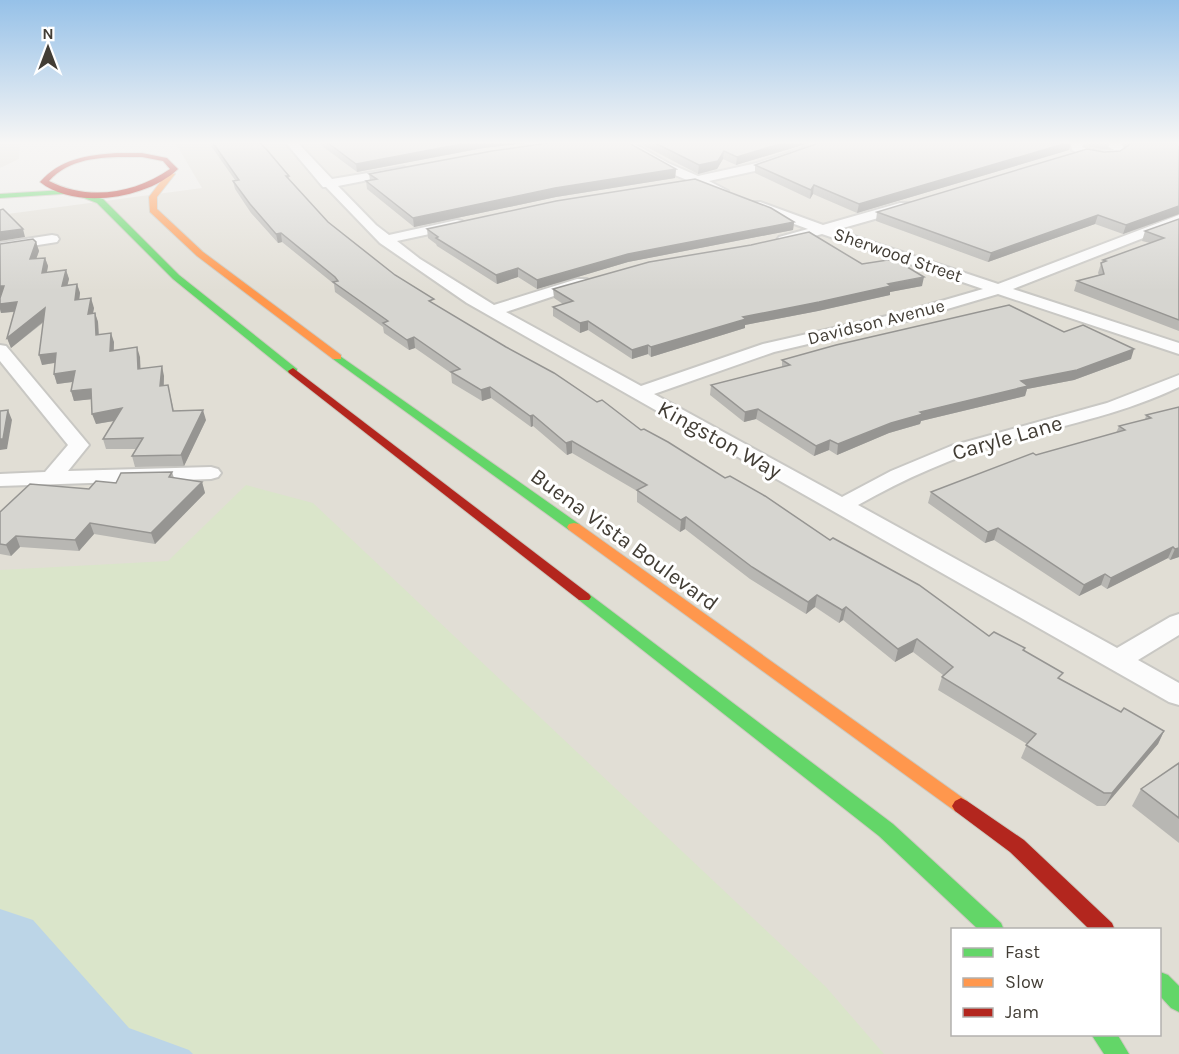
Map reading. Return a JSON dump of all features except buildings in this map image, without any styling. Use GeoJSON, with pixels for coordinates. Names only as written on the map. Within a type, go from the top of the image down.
{"type":"FeatureCollection","features":[{"type":"Feature","properties":{"kind":"main road"},"geometry":{"type":"LineString","coordinates":[[0,196],[58,192]]}},
{"type":"Feature","properties":{"kind":"main road"},"geometry":{"type":"LineString","coordinates":[[63,192],[82,194],[108,192]]}},
{"type":"Feature","properties":{"kind":"main road","name":"Buena Vista Boulevard"},"geometry":{"type":"LineString","coordinates":[[157,192],[153,197],[153,210],[200,254],[346,364],[1017,846],[1103,928]]}},
{"type":"Feature","properties":{"kind":"main road"},"geometry":{"type":"LineString","coordinates":[[82,194],[100,201],[176,277],[299,376],[886,830],[992,928]]}},
{"type":"Feature","properties":{"kind":"main road"},"geometry":{"type":"LineString","coordinates":[[1161,983],[1179,1001]]}},
{"type":"Feature","properties":{"kind":"main road"},"geometry":{"type":"LineString","coordinates":[[1103,1036],[1118,1054]]}},
{"type":"Feature","properties":{"kind":"street","name":"Kingston Way"},"geometry":{"type":"LineString","coordinates":[[335,192],[385,240],[492,311],[1179,695]]}},
{"type":"Feature","properties":{"kind":"street","name":"Sherwood Street"},"geometry":{"type":"LineString","coordinates":[[725,192],[824,230],[1179,349]]}},
{"type":"Feature","properties":{"kind":"street"},"geometry":{"type":"LineString","coordinates":[[771,243],[914,204]]}},
{"type":"Feature","properties":{"kind":"street","name":"Davidson Avenue"},"geometry":{"type":"LineString","coordinates":[[638,393],[769,348],[904,317],[998,289],[1179,219]]}},
{"type":"Feature","properties":{"kind":"street"},"geometry":{"type":"LineString","coordinates":[[385,240],[466,222]]}},
{"type":"Feature","properties":{"kind":"street"},"geometry":{"type":"LineString","coordinates":[[0,247],[52,239]]}},
{"type":"Feature","properties":{"kind":"street"},"geometry":{"type":"LineString","coordinates":[[492,311],[595,279]]}},
{"type":"Feature","properties":{"kind":"street"},"geometry":{"type":"LineString","coordinates":[[1,353],[79,445],[52,477]]}},
{"type":"Feature","properties":{"kind":"street","name":"Caryle Lane"},"geometry":{"type":"LineString","coordinates":[[841,506],[911,467],[1000,437],[1093,413],[1179,380]]}},
{"type":"Feature","properties":{"kind":"street"},"geometry":{"type":"LineString","coordinates":[[0,480],[211,473]]}},
{"type":"Feature","properties":{"kind":"street"},"geometry":{"type":"LineString","coordinates":[[1117,660],[1179,623]]}},
{"type":"Feature","properties":{"kind":"shaded area"},"geometry":{"type":"Polygon","coordinates":[[[171,192],[1179,192],[1179,1054],[0,1054],[0,215],[171,192]]]}},
{"type":"Feature","properties":{"kind":"green space"},"geometry":{"type":"Polygon","coordinates":[[[246,485],[313,503],[826,987],[884,1054],[0,1054],[0,570],[168,561],[246,485]]]}},
{"type":"Feature","properties":{"kind":"water"},"geometry":{"type":"Polygon","coordinates":[[[0,909],[33,920],[129,1028],[189,1050],[193,1054],[0,1054],[0,909]]]}},
{"type":"Feature","properties":{"kind":"traffic: fast"},"geometry":{"type":"LineString","coordinates":[[0,196],[58,192]]}},
{"type":"Feature","properties":{"kind":"traffic: fast"},"geometry":{"type":"LineString","coordinates":[[82,194],[100,201],[176,277],[293,371]]}},
{"type":"Feature","properties":{"kind":"traffic: fast"},"geometry":{"type":"LineString","coordinates":[[337,357],[574,527]]}},
{"type":"Feature","properties":{"kind":"traffic: fast"},"geometry":{"type":"LineString","coordinates":[[584,597],[886,830],[992,928]]}},
{"type":"Feature","properties":{"kind":"traffic: fast"},"geometry":{"type":"LineString","coordinates":[[1161,983],[1179,1001]]}},
{"type":"Feature","properties":{"kind":"traffic: fast"},"geometry":{"type":"LineString","coordinates":[[1104,1036],[1118,1054]]}},
{"type":"Feature","properties":{"kind":"traffic: slow"},"geometry":{"type":"LineString","coordinates":[[157,192],[153,197],[153,210],[200,254],[337,357]]}},
{"type":"Feature","properties":{"kind":"traffic: slow"},"geometry":{"type":"LineString","coordinates":[[574,527],[961,806]]}},
{"type":"Feature","properties":{"kind":"traffic: jam"},"geometry":{"type":"LineString","coordinates":[[69,192],[110,195],[123,192]]}},
{"type":"Feature","properties":{"kind":"traffic: jam"},"geometry":{"type":"LineString","coordinates":[[293,371],[584,597]]}},
{"type":"Feature","properties":{"kind":"traffic: jam"},"geometry":{"type":"LineString","coordinates":[[961,806],[1017,846],[1103,928]]}}]}
